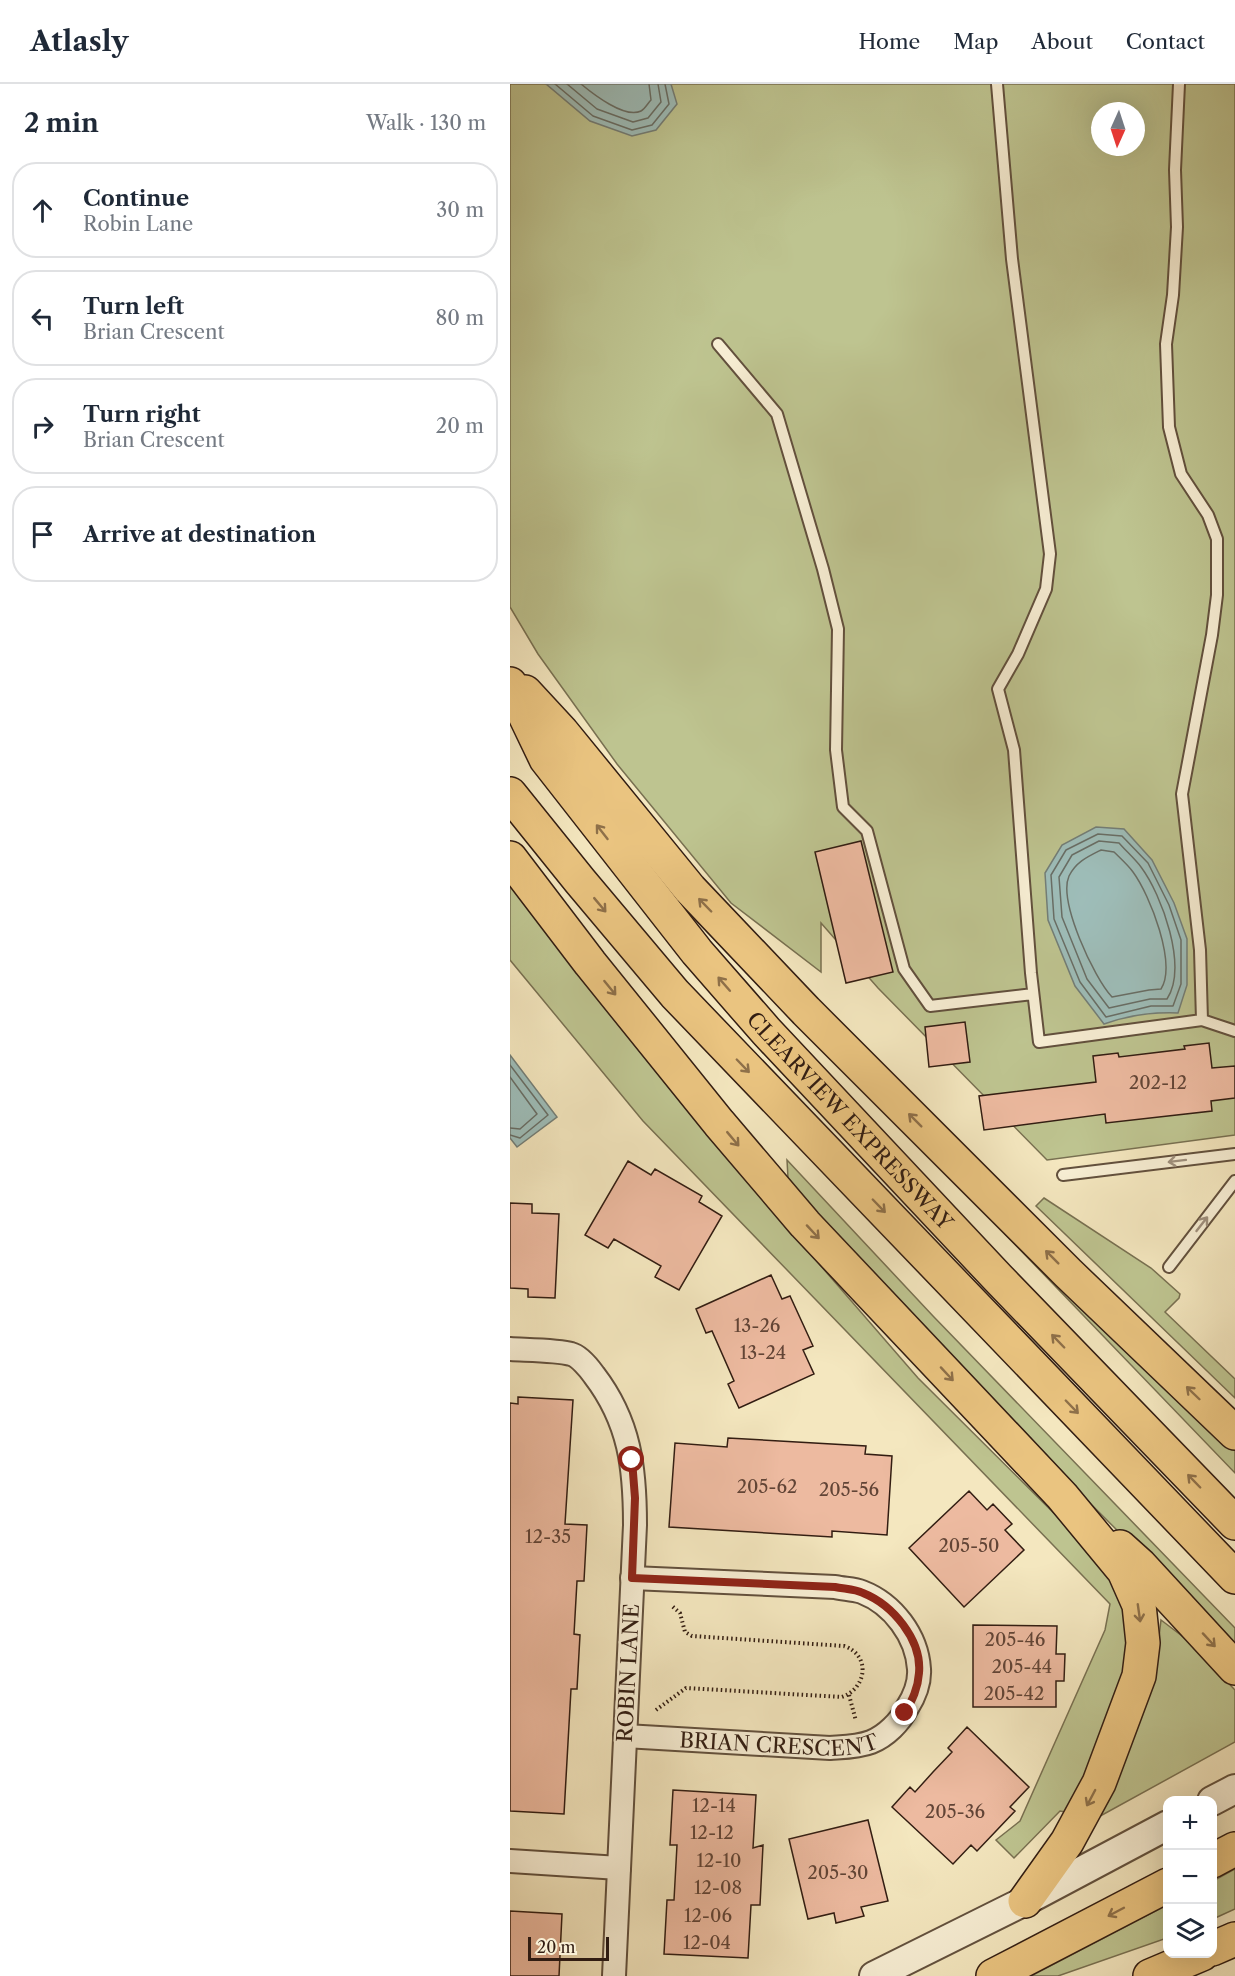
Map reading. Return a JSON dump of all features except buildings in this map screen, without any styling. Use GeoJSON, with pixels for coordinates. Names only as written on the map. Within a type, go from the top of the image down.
{"type":"FeatureCollection","features":[{"type":"Feature","properties":{"kind":"highway"},"geometry":{"type":"LineString","coordinates":[[510,676],[562,732],[690,889],[791,995],[1060,1265],[1235,1433]]}},
{"type":"Feature","properties":{"kind":"highway","name":"CLEARVIEW EXPRESSWAY"},"geometry":{"type":"LineString","coordinates":[[510,684],[546,759],[697,952],[766,1031],[990,1270],[1235,1522]]}},
{"type":"Feature","properties":{"kind":"highway","name":"CLEARVIEW EXPRESSWAY"},"geometry":{"type":"LineString","coordinates":[[510,794],[675,994],[1235,1577]]}},
{"type":"Feature","properties":{"kind":"highway"},"geometry":{"type":"LineString","coordinates":[[510,858],[590,963],[712,1114],[805,1224],[1062,1496],[1124,1571],[1139,1605],[1143,1643],[1139,1676],[1099,1783],[1067,1842],[1025,1901]]}},
{"type":"Feature","properties":{"kind":"highway"},"geometry":{"type":"LineString","coordinates":[[1062,1496],[1140,1565],[1235,1668]]}},
{"type":"Feature","properties":{"kind":"highway"},"geometry":{"type":"LineString","coordinates":[[1217,1859],[1235,1850]]}},
{"type":"Feature","properties":{"kind":"highway"},"geometry":{"type":"LineString","coordinates":[[993,1976],[1163,1887]]}},
{"type":"Feature","properties":{"kind":"highway"},"geometry":{"type":"LineString","coordinates":[[1217,1947],[1235,1939]]}},
{"type":"Feature","properties":{"kind":"highway"},"geometry":{"type":"LineString","coordinates":[[1150,1976],[1191,1958]]}},
{"type":"Feature","properties":{"kind":"street","name":"ROBIN LANE"},"geometry":{"type":"LineString","coordinates":[[510,1349],[572,1354],[589,1369],[610,1396],[624,1426],[632,1460],[635,1498],[614,1976]]}},
{"type":"Feature","properties":{"kind":"street","name":"BRIAN CRESCENT"},"geometry":{"type":"LineString","coordinates":[[625,1736],[830,1748],[855,1746],[874,1741],[893,1727],[905,1713],[915,1694],[920,1671],[915,1648],[905,1626],[884,1604],[862,1592],[835,1587],[632,1578]]}},
{"type":"Feature","properties":{"kind":"street"},"geometry":{"type":"LineString","coordinates":[[1217,1798],[1235,1789]]}},
{"type":"Feature","properties":{"kind":"street"},"geometry":{"type":"LineString","coordinates":[[874,1976],[1025,1901],[1163,1827]]}},
{"type":"Feature","properties":{"kind":"street"},"geometry":{"type":"LineString","coordinates":[[510,1861],[619,1868]]}},
{"type":"Feature","properties":{"kind":"lane"},"geometry":{"type":"LineString","coordinates":[[998,84],[1012,259],[1050,554],[1046,589],[1018,654],[998,689],[1014,750],[1033,994],[1039,1042],[1202,1020],[1235,1031]]}},
{"type":"Feature","properties":{"kind":"lane"},"geometry":{"type":"LineString","coordinates":[[1179,84],[1175,170],[1177,227],[1173,295],[1166,344],[1169,427],[1181,474],[1209,515],[1217,539],[1217,595],[1212,635],[1182,794],[1200,950],[1202,1020]]}},
{"type":"Feature","properties":{"kind":"lane"},"geometry":{"type":"LineString","coordinates":[[718,344],[777,414],[838,628],[837,750],[843,807],[867,831],[904,969],[930,1006],[1033,994]]}},
{"type":"Feature","properties":{"kind":"lane"},"geometry":{"type":"LineString","coordinates":[[1063,1175],[1235,1154]]}},
{"type":"Feature","properties":{"kind":"lane"},"geometry":{"type":"LineString","coordinates":[[1169,1267],[1235,1181]]}},
{"type":"Feature","properties":{"kind":"path"},"geometry":{"type":"LineString","coordinates":[[656,1710],[686,1688],[842,1697],[849,1695],[862,1678],[859,1657],[850,1648],[844,1646],[692,1636],[685,1632],[680,1613],[663,1598]]}},
{"type":"Feature","properties":{"kind":"path"},"geometry":{"type":"LineString","coordinates":[[849,1695],[857,1724]]}},
{"type":"Feature","properties":{"kind":"green space"},"geometry":{"type":"Polygon","coordinates":[[[510,84],[1235,84],[1235,1135],[1047,1160],[878,988],[821,923],[821,972],[731,903],[617,764],[538,654],[510,607],[510,84]]]}},
{"type":"Feature","properties":{"kind":"green space"},"geometry":{"type":"Polygon","coordinates":[[[510,882],[788,1228],[918,1378],[1107,1566],[1127,1604],[1131,1673],[1071,1813],[1060,1811],[1014,1858],[996,1840],[1020,1821],[1105,1630],[1110,1604],[643,1121],[510,960],[510,882]]]}},
{"type":"Feature","properties":{"kind":"green space"},"geometry":{"type":"Polygon","coordinates":[[[787,1160],[933,1316],[1235,1628],[1235,1656],[1148,1561],[913,1327],[833,1236],[788,1178],[787,1160]]]}},
{"type":"Feature","properties":{"kind":"green space"},"geometry":{"type":"Polygon","coordinates":[[[1044,1198],[1151,1268],[1180,1294],[1165,1312],[1235,1379],[1235,1398],[1036,1206],[1044,1198]]]}},
{"type":"Feature","properties":{"kind":"green space"},"geometry":{"type":"Polygon","coordinates":[[[1008,1230],[1143,1364],[1235,1451],[1235,1473],[1005,1234],[1008,1230]]]}},
{"type":"Feature","properties":{"kind":"green space"},"geometry":{"type":"Polygon","coordinates":[[[1161,1620],[1186,1639],[1235,1690],[1235,1742],[1093,1820],[1155,1671],[1161,1620]]]}},
{"type":"Feature","properties":{"kind":"green space"},"geometry":{"type":"Polygon","coordinates":[[[1235,1869],[1235,1909],[1217,1917],[1217,1904],[1217,1879],[1235,1869]]]}},
{"type":"Feature","properties":{"kind":"green space"},"geometry":{"type":"Polygon","coordinates":[[[1163,1907],[1163,1939],[1058,1976],[1031,1976],[1163,1907]]]}},
{"type":"Feature","properties":{"kind":"water"},"geometry":{"type":"Polygon","coordinates":[[[546,84],[671,84],[677,104],[656,130],[632,136],[590,121],[546,84]]]}},
{"type":"Feature","properties":{"kind":"water"},"geometry":{"type":"Polygon","coordinates":[[[1096,827],[1124,829],[1152,860],[1174,903],[1187,939],[1187,985],[1178,1013],[1141,1015],[1104,1024],[1075,986],[1048,920],[1045,873],[1062,845],[1096,827]]]}},
{"type":"Feature","properties":{"kind":"water"},"geometry":{"type":"Polygon","coordinates":[[[510,1055],[557,1117],[517,1147],[510,1138],[510,1055]]]}},
{"type":"Feature","properties":{"kind":"route"},"geometry":{"type":"LineString","coordinates":[[632,1460],[635,1498],[632,1578],[835,1587],[862,1592],[884,1604],[905,1626],[915,1648],[920,1671],[915,1694],[905,1713]]}}]}
